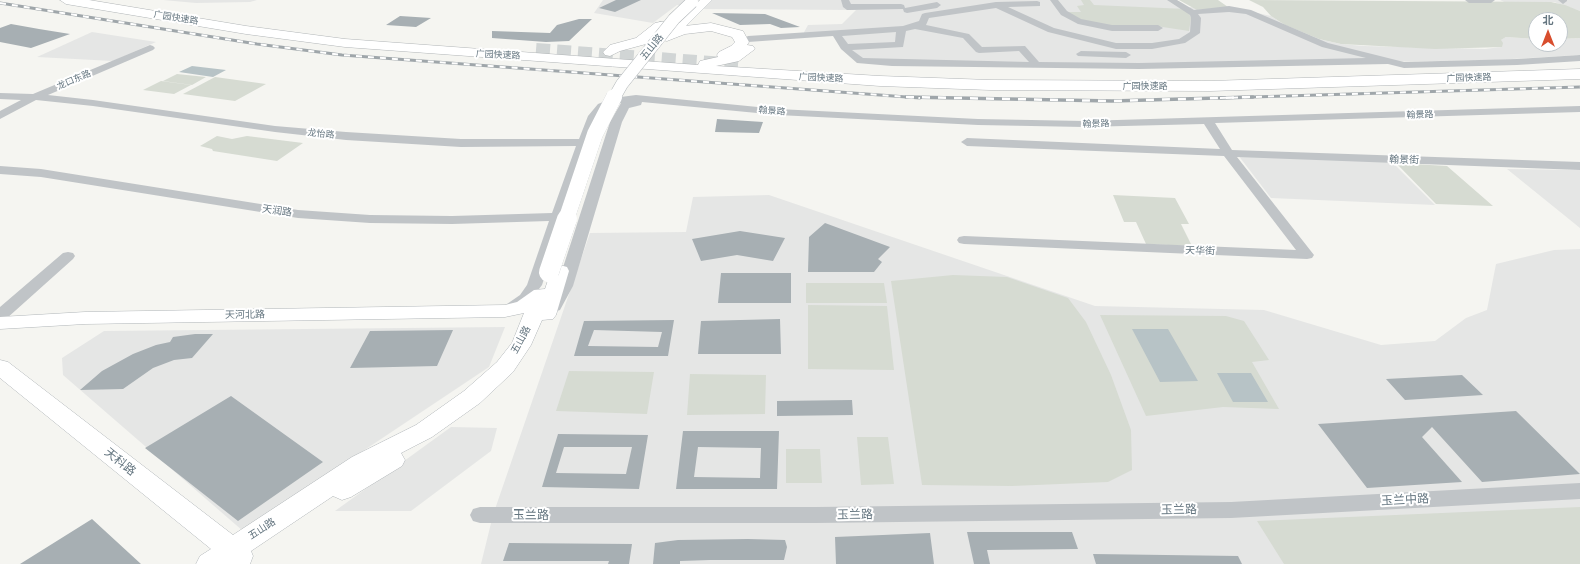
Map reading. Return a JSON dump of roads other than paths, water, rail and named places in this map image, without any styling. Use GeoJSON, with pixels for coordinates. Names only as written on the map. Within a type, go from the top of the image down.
{"type":"FeatureCollection","features":[{"type":"Feature","properties":{"kind":"highway","name":"广园快速路"},"geometry":{"type":"LineString","coordinates":[[66,0],[309,39],[405,49],[536,54]]}},
{"type":"Feature","properties":{"kind":"highway","name":"广园快速路"},"geometry":{"type":"LineString","coordinates":[[119,0],[329,32],[536,54],[734,72],[880,81],[1012,85],[1210,86],[1580,74]]}},
{"type":"Feature","properties":{"kind":"highway"},"geometry":{"type":"LineString","coordinates":[[684,22],[691,24],[724,26],[738,31],[759,59],[790,65]]}},
{"type":"Feature","properties":{"kind":"highway"},"geometry":{"type":"LineString","coordinates":[[615,56],[615,48],[641,41],[663,31],[702,27],[719,28],[734,32],[742,40],[741,46],[719,56],[690,61]]}},
{"type":"Feature","properties":{"kind":"highway"},"geometry":{"type":"LineString","coordinates":[[731,63],[740,55],[748,44]]}},
{"type":"Feature","properties":{"kind":"highway"},"geometry":{"type":"LineString","coordinates":[[461,45],[504,45],[615,56],[790,65],[932,75]]}},
{"type":"Feature","properties":{"kind":"highway"},"geometry":{"type":"LineString","coordinates":[[536,54],[615,56]]}},
{"type":"Feature","properties":{"kind":"highway"},"geometry":{"type":"LineString","coordinates":[[690,61],[880,81]]}},
{"type":"Feature","properties":{"kind":"highway","name":"广园快速路"},"geometry":{"type":"LineString","coordinates":[[731,63],[932,75],[1081,77],[1209,76],[1580,64]]}},
{"type":"Feature","properties":{"kind":"highway"},"geometry":{"type":"LineString","coordinates":[[1209,76],[1404,65]]}},
{"type":"Feature","properties":{"kind":"main road"},"geometry":{"type":"LineString","coordinates":[[663,31],[678,27],[684,22],[696,9],[697,1]]}},
{"type":"Feature","properties":{"kind":"main road","name":"五山路"},"geometry":{"type":"LineString","coordinates":[[227,559],[297,516],[390,463],[478,404],[497,388],[518,366],[534,341],[543,306],[611,115],[663,31],[697,1]]}},
{"type":"Feature","properties":{"kind":"main road","name":"五山路"},"geometry":{"type":"LineString","coordinates":[[555,271],[595,134],[606,110],[622,84],[674,18],[697,1]]}},
{"type":"Feature","properties":{"kind":"main road","name":"天河北路"},"geometry":{"type":"LineString","coordinates":[[0,322],[85,318],[490,311],[543,306]]}},
{"type":"Feature","properties":{"kind":"main road","name":"天科路"},"geometry":{"type":"LineString","coordinates":[[0,367],[227,559]]}},
{"type":"Feature","properties":{"kind":"street"},"geometry":{"type":"LineString","coordinates":[[845,0],[847,7],[872,3],[902,5],[969,0]]}},
{"type":"Feature","properties":{"kind":"street"},"geometry":{"type":"LineString","coordinates":[[987,0],[1051,30],[1116,46],[1166,44],[1182,41],[1195,33],[1196,18],[1193,14],[1171,0]]}},
{"type":"Feature","properties":{"kind":"street"},"geometry":{"type":"LineString","coordinates":[[1054,0],[1064,14],[1078,20],[1112,28],[1158,28]]}},
{"type":"Feature","properties":{"kind":"street"},"geometry":{"type":"LineString","coordinates":[[1469,0],[1491,0]]}},
{"type":"Feature","properties":{"kind":"street"},"geometry":{"type":"LineString","coordinates":[[941,2],[955,11]]}},
{"type":"Feature","properties":{"kind":"street"},"geometry":{"type":"LineString","coordinates":[[748,44],[901,30],[923,23],[925,16],[996,5],[1037,4]]}},
{"type":"Feature","properties":{"kind":"street"},"geometry":{"type":"LineString","coordinates":[[902,5],[924,19]]}},
{"type":"Feature","properties":{"kind":"street"},"geometry":{"type":"LineString","coordinates":[[1193,14],[1199,11],[1229,9],[1248,12],[1325,45],[1404,65],[1516,62],[1580,58]]}},
{"type":"Feature","properties":{"kind":"street"},"geometry":{"type":"LineString","coordinates":[[916,26],[966,36],[979,50],[1022,48],[1037,66]]}},
{"type":"Feature","properties":{"kind":"street"},"geometry":{"type":"LineString","coordinates":[[1140,28],[1147,32],[1137,41],[1142,46]]}},
{"type":"Feature","properties":{"kind":"street"},"geometry":{"type":"LineString","coordinates":[[844,47],[900,45],[901,30]]}},
{"type":"Feature","properties":{"kind":"street"},"geometry":{"type":"LineString","coordinates":[[837,35],[844,47],[854,57],[861,61],[1083,66],[1389,61]]}},
{"type":"Feature","properties":{"kind":"street"},"geometry":{"type":"LineString","coordinates":[[1077,36],[1083,66]]}},
{"type":"Feature","properties":{"kind":"street"},"geometry":{"type":"LineString","coordinates":[[1081,54],[1176,54],[1166,44]]}},
{"type":"Feature","properties":{"kind":"street","name":"龙口东路"},"geometry":{"type":"LineString","coordinates":[[0,116],[34,97],[150,48]]}},
{"type":"Feature","properties":{"kind":"street"},"geometry":{"type":"LineString","coordinates":[[0,97],[34,97]]}},
{"type":"Feature","properties":{"kind":"street","name":"龙怡路"},"geometry":{"type":"LineString","coordinates":[[34,97],[340,136],[454,142],[609,142]]}},
{"type":"Feature","properties":{"kind":"street","name":"翰景路"},"geometry":{"type":"LineString","coordinates":[[584,142],[597,112],[602,106],[613,101],[636,98],[778,112],[978,122],[1084,124],[1210,124],[1580,115]]}},
{"type":"Feature","properties":{"kind":"street","name":"翰景路"},"geometry":{"type":"LineString","coordinates":[[609,142],[623,107],[630,102],[776,115],[982,128],[1091,129],[1580,110]]}},
{"type":"Feature","properties":{"kind":"street","name":"天华街"},"geometry":{"type":"LineString","coordinates":[[964,240],[1307,255],[1228,153],[1210,124]]}},
{"type":"Feature","properties":{"kind":"street"},"geometry":{"type":"LineString","coordinates":[[490,311],[519,303],[530,293],[584,142]]}},
{"type":"Feature","properties":{"kind":"street"},"geometry":{"type":"LineString","coordinates":[[543,306],[557,302],[565,286],[609,142]]}},
{"type":"Feature","properties":{"kind":"street"},"geometry":{"type":"LineString","coordinates":[[967,142],[1228,153]]}},
{"type":"Feature","properties":{"kind":"street","name":"翰景街"},"geometry":{"type":"LineString","coordinates":[[1228,153],[1580,166]]}},
{"type":"Feature","properties":{"kind":"street","name":"天润路"},"geometry":{"type":"LineString","coordinates":[[0,170],[41,174],[298,214],[370,219],[445,220],[558,217]]}},
{"type":"Feature","properties":{"kind":"street"},"geometry":{"type":"LineString","coordinates":[[0,315],[68,256]]}},
{"type":"Feature","properties":{"kind":"street","name":"玉兰中路"},"geometry":{"type":"LineString","coordinates":[[1231,510],[1580,491]]}},
{"type":"Feature","properties":{"kind":"street","name":"玉兰路"},"geometry":{"type":"LineString","coordinates":[[480,515],[808,515],[1231,510]]}},
{"type":"Feature","properties":{"kind":"tunnel"},"geometry":{"type":"LineString","coordinates":[[536,50],[738,65]]}},
{"type":"Feature","properties":{"kind":"railway"},"geometry":{"type":"LineString","coordinates":[[0,3],[257,44],[342,55],[907,97]]}},
{"type":"Feature","properties":{"kind":"railway"},"geometry":{"type":"LineString","coordinates":[[1249,97],[1580,87]]}},
{"type":"Feature","properties":{"kind":"railway"},"geometry":{"type":"LineString","coordinates":[[907,97],[1112,101],[1249,97]]}},
{"type":"Feature","properties":{"kind":"railway"},"geometry":{"type":"LineString","coordinates":[[907,97],[920,98]]}},
{"type":"Feature","properties":{"kind":"railway"},"geometry":{"type":"LineString","coordinates":[[1220,98],[1249,97]]}}]}
